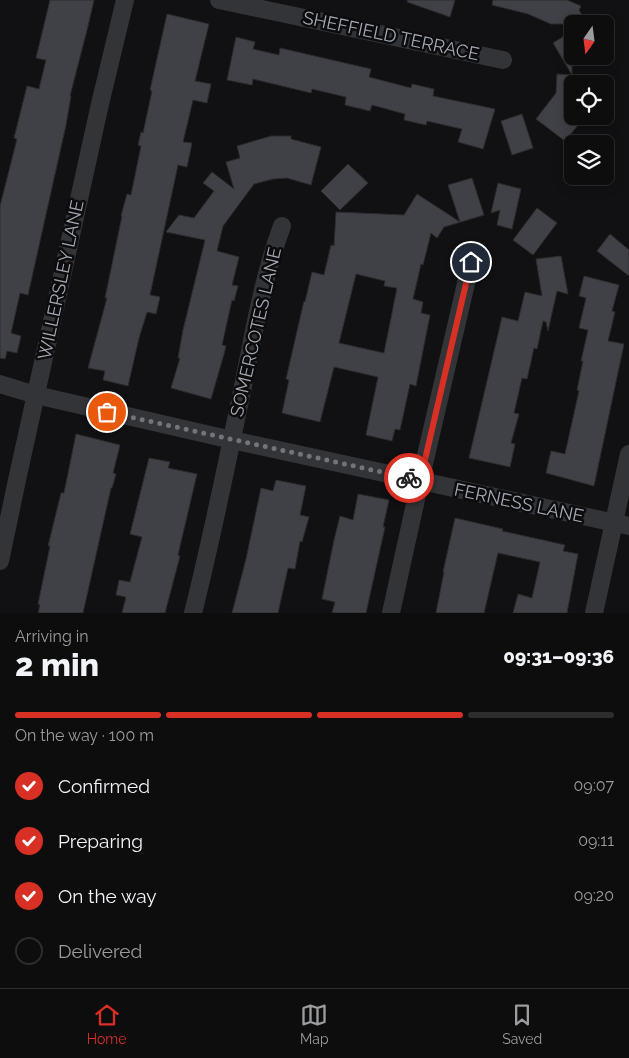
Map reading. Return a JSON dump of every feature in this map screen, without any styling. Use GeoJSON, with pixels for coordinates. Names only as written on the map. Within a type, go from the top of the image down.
{"type":"FeatureCollection","features":[{"type":"Feature","properties":{"kind":"street","name":"WILLERSLEY LANE"},"geometry":{"type":"LineString","coordinates":[[0,561],[100,104],[125,0]]}},
{"type":"Feature","properties":{"kind":"street","name":"SHEFFIELD TERRACE"},"geometry":{"type":"LineString","coordinates":[[220,0],[503,60]]}},
{"type":"Feature","properties":{"kind":"street","name":"SOMERCOTES LANE"},"geometry":{"type":"LineString","coordinates":[[193,613],[208,552],[258,312],[274,247],[282,226]]}},
{"type":"Feature","properties":{"kind":"street"},"geometry":{"type":"LineString","coordinates":[[391,613],[471,262]]}},
{"type":"Feature","properties":{"kind":"street","name":"FERNESS LANE"},"geometry":{"type":"LineString","coordinates":[[0,384],[36,395],[232,440],[621,525]]}},
{"type":"Feature","properties":{"kind":"street"},"geometry":{"type":"LineString","coordinates":[[594,613],[621,525],[629,454]]}},
{"type":"Feature","properties":{"kind":"building"},"geometry":{"type":"Polygon","coordinates":[[[50,0],[94,0],[70,96],[66,125],[28,295],[20,293],[11,333],[21,336],[17,353],[7,351],[5,359],[0,358],[0,206],[17,139],[14,138],[27,86],[39,89],[46,60],[36,58],[50,0]]]}},
{"type":"Feature","properties":{"kind":"building"},"geometry":{"type":"Polygon","coordinates":[[[408,0],[455,0],[450,17],[407,2],[408,0]]]}},
{"type":"Feature","properties":{"kind":"building"},"geometry":{"type":"Polygon","coordinates":[[[493,0],[567,0],[581,6],[579,10],[582,15],[564,15],[564,24],[551,24],[528,14],[492,5],[493,0]]]}},
{"type":"Feature","properties":{"kind":"building"},"geometry":{"type":"Polygon","coordinates":[[[167,14],[209,24],[195,81],[211,84],[207,103],[193,100],[183,142],[192,143],[187,167],[178,165],[150,295],[160,297],[156,314],[147,312],[128,386],[103,380],[105,371],[88,368],[107,298],[105,298],[121,216],[127,194],[131,195],[141,146],[138,145],[141,132],[143,133],[152,91],[150,90],[167,14]]]}},
{"type":"Feature","properties":{"kind":"building"},"geometry":{"type":"Polygon","coordinates":[[[564,36],[564,62],[553,43],[564,36]]]}},
{"type":"Feature","properties":{"kind":"building"},"geometry":{"type":"Polygon","coordinates":[[[236,37],[255,42],[253,49],[279,55],[280,48],[371,69],[369,77],[411,88],[412,84],[434,89],[433,96],[495,109],[483,149],[458,142],[462,129],[427,121],[426,125],[404,120],[405,114],[372,105],[370,111],[345,105],[346,97],[312,89],[311,93],[253,79],[252,85],[227,80],[236,37]]]}},
{"type":"Feature","properties":{"kind":"building"},"geometry":{"type":"Polygon","coordinates":[[[566,65],[572,65],[572,75],[566,65]]]}},
{"type":"Feature","properties":{"kind":"building"},"geometry":{"type":"Polygon","coordinates":[[[557,74],[572,75],[564,75],[564,125],[578,125],[570,135],[564,135],[564,140],[536,119],[556,93],[557,74]]]}},
{"type":"Feature","properties":{"kind":"building"},"geometry":{"type":"Polygon","coordinates":[[[522,114],[533,148],[512,155],[501,121],[522,114]]]}},
{"type":"Feature","properties":{"kind":"building"},"geometry":{"type":"Polygon","coordinates":[[[271,136],[291,136],[291,139],[321,147],[311,185],[287,178],[273,179],[254,184],[223,226],[217,251],[239,257],[232,285],[238,286],[234,301],[232,300],[222,345],[226,346],[211,399],[171,388],[180,358],[178,358],[183,330],[205,240],[166,232],[179,215],[194,218],[214,191],[203,183],[212,172],[234,189],[226,162],[240,158],[237,146],[271,136]]]}},
{"type":"Feature","properties":{"kind":"building"},"geometry":{"type":"Polygon","coordinates":[[[348,164],[368,183],[340,210],[321,191],[348,164]]]}},
{"type":"Feature","properties":{"kind":"building"},"geometry":{"type":"Polygon","coordinates":[[[472,178],[484,215],[444,227],[437,238],[431,233],[413,299],[423,302],[421,313],[430,315],[416,386],[410,384],[400,430],[395,429],[392,441],[366,435],[378,377],[334,367],[320,422],[282,413],[289,380],[286,379],[304,301],[312,272],[324,275],[331,245],[334,246],[336,212],[404,215],[417,194],[460,222],[448,185],[472,178]],[[356,274],[339,343],[384,353],[397,288],[384,286],[385,281],[356,274]]]}},
{"type":"Feature","properties":{"kind":"building"},"geometry":{"type":"Polygon","coordinates":[[[498,183],[521,189],[512,229],[497,225],[500,210],[491,213],[498,183]]]}},
{"type":"Feature","properties":{"kind":"building"},"geometry":{"type":"Polygon","coordinates":[[[537,208],[557,223],[533,255],[513,240],[537,208]]]}},
{"type":"Feature","properties":{"kind":"building"},"geometry":{"type":"Polygon","coordinates":[[[610,234],[629,250],[629,276],[597,251],[610,234]]]}},
{"type":"Feature","properties":{"kind":"building"},"geometry":{"type":"Polygon","coordinates":[[[561,256],[568,294],[557,291],[548,331],[546,322],[543,321],[537,349],[534,348],[527,379],[522,378],[514,413],[519,414],[511,443],[515,444],[510,467],[469,458],[502,317],[518,321],[525,292],[542,296],[536,259],[561,256]]]}},
{"type":"Feature","properties":{"kind":"building"},"geometry":{"type":"Polygon","coordinates":[[[584,276],[619,285],[612,311],[615,312],[608,341],[624,344],[594,486],[546,473],[551,451],[565,454],[579,391],[577,390],[583,361],[581,361],[588,330],[579,328],[586,298],[579,296],[584,276]]]}},
{"type":"Feature","properties":{"kind":"building"},"geometry":{"type":"Polygon","coordinates":[[[76,434],[120,445],[113,473],[116,474],[111,488],[83,613],[38,613],[40,605],[38,604],[50,546],[48,546],[61,493],[64,493],[76,434]]]}},
{"type":"Feature","properties":{"kind":"building"},"geometry":{"type":"Polygon","coordinates":[[[149,458],[170,462],[168,468],[197,474],[178,555],[180,556],[165,613],[122,613],[126,597],[116,595],[119,580],[130,582],[142,537],[130,534],[149,458]]]}},
{"type":"Feature","properties":{"kind":"building"},"geometry":{"type":"Polygon","coordinates":[[[276,480],[306,486],[300,515],[309,517],[302,542],[300,541],[295,569],[288,568],[278,613],[232,613],[261,488],[273,491],[276,480]]]}},
{"type":"Feature","properties":{"kind":"building"},"geometry":{"type":"Polygon","coordinates":[[[358,494],[389,500],[383,527],[385,527],[366,613],[332,613],[335,602],[322,599],[334,540],[340,516],[353,520],[358,494]]]}},
{"type":"Feature","properties":{"kind":"building"},"geometry":{"type":"Polygon","coordinates":[[[455,518],[565,545],[563,551],[578,554],[567,613],[513,613],[518,594],[532,598],[540,562],[498,553],[484,613],[436,613],[455,518]]]}},
{"type":"Feature","properties":{"kind":"way so far"},"geometry":{"type":"LineString","coordinates":[[107,412],[409,478]]}},
{"type":"Feature","properties":{"kind":"route"},"geometry":{"type":"LineString","coordinates":[[409,478],[420,481],[471,262]]}}]}
